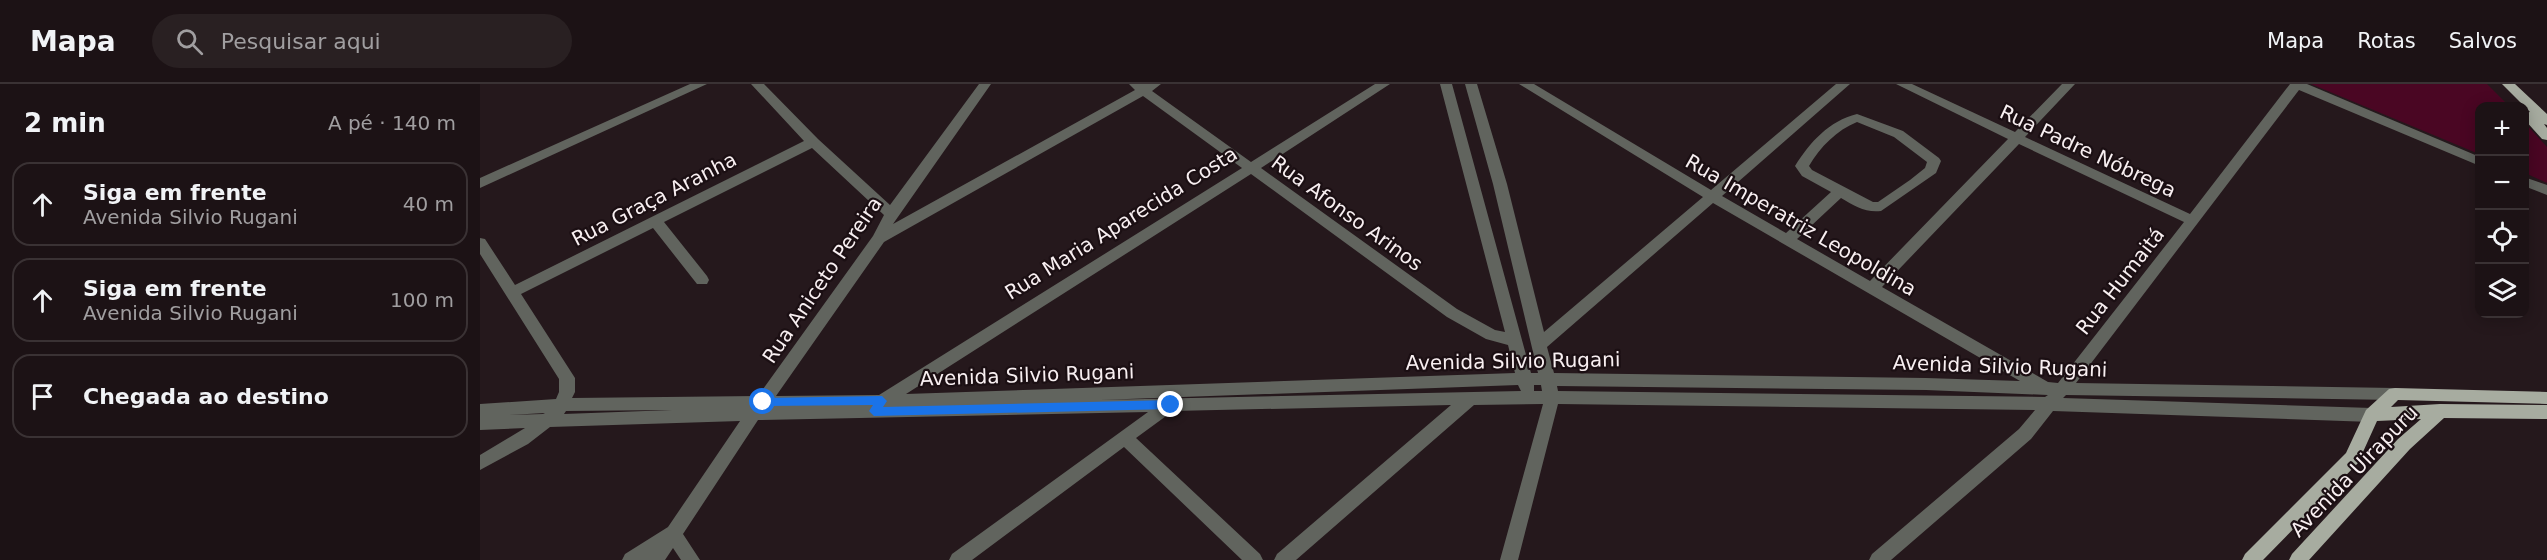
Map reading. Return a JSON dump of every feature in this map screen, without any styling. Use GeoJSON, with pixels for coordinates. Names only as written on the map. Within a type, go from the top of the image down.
{"type":"FeatureCollection","features":[{"type":"Feature","properties":{"kind":"main road"},"geometry":{"type":"LineString","coordinates":[[2499,84],[2516,102]]}},
{"type":"Feature","properties":{"kind":"main road"},"geometry":{"type":"LineString","coordinates":[[2508,84],[2547,121]]}},
{"type":"Feature","properties":{"kind":"main road"},"geometry":{"type":"LineString","coordinates":[[2529,116],[2547,136]]}},
{"type":"Feature","properties":{"kind":"main road"},"geometry":{"type":"LineString","coordinates":[[2372,415],[2395,394]]}},
{"type":"Feature","properties":{"kind":"main road","name":"Avenida Silvio Rugani"},"geometry":{"type":"LineString","coordinates":[[2395,394],[2547,398]]}},
{"type":"Feature","properties":{"kind":"main road","name":"Avenida Silvio Rugani"},"geometry":{"type":"LineString","coordinates":[[2372,415],[2440,411],[2547,412]]}},
{"type":"Feature","properties":{"kind":"main road","name":"Avenida Uirapuru"},"geometry":{"type":"LineString","coordinates":[[2298,560],[2404,444],[2440,411]]}},
{"type":"Feature","properties":{"kind":"main road","name":"Avenida Uirapuru"},"geometry":{"type":"LineString","coordinates":[[2251,560],[2352,458],[2372,415]]}},
{"type":"Feature","properties":{"kind":"street"},"geometry":{"type":"LineString","coordinates":[[480,183],[701,84]]}},
{"type":"Feature","properties":{"kind":"street"},"geometry":{"type":"LineString","coordinates":[[757,84],[813,142],[891,214]]}},
{"type":"Feature","properties":{"kind":"street","name":"Rua Aniceto Pereira"},"geometry":{"type":"LineString","coordinates":[[655,560],[758,408],[879,238],[891,214],[985,84]]}},
{"type":"Feature","properties":{"kind":"street","name":"Rua Maria Aparecida Costa"},"geometry":{"type":"LineString","coordinates":[[878,406],[1384,84]]}},
{"type":"Feature","properties":{"kind":"street"},"geometry":{"type":"LineString","coordinates":[[1446,84],[1525,379],[1528,398]]}},
{"type":"Feature","properties":{"kind":"street"},"geometry":{"type":"LineString","coordinates":[[1471,84],[1500,184],[1552,398],[1509,560]]}},
{"type":"Feature","properties":{"kind":"street","name":"Rua Imperatriz Leopoldina"},"geometry":{"type":"LineString","coordinates":[[1525,84],[1711,196],[2053,394]]}},
{"type":"Feature","properties":{"kind":"street"},"geometry":{"type":"LineString","coordinates":[[1540,344],[1844,84]]}},
{"type":"Feature","properties":{"kind":"street","name":"Rua Padre Nóbrega"},"geometry":{"type":"LineString","coordinates":[[1902,84],[2193,221]]}},
{"type":"Feature","properties":{"kind":"street"},"geometry":{"type":"LineString","coordinates":[[1872,288],[2069,84]]}},
{"type":"Feature","properties":{"kind":"street"},"geometry":{"type":"LineString","coordinates":[[2297,84],[2475,160]]}},
{"type":"Feature","properties":{"kind":"street","name":"Rua Humaitá"},"geometry":{"type":"LineString","coordinates":[[1878,560],[2025,434],[2053,394],[2193,221],[2297,84]]}},
{"type":"Feature","properties":{"kind":"street"},"geometry":{"type":"LineString","coordinates":[[879,238],[1145,86]]}},
{"type":"Feature","properties":{"kind":"street","name":"Rua Afonso Arinos"},"geometry":{"type":"LineString","coordinates":[[1145,86],[1251,168],[1452,314],[1491,335],[1514,340]]}},
{"type":"Feature","properties":{"kind":"street"},"geometry":{"type":"LineString","coordinates":[[1857,118],[1869,121],[1925,151],[1934,161],[1931,170],[1881,206],[1862,204],[1840,192],[1808,173],[1802,166],[1809,154],[1848,120],[1857,118]]}},
{"type":"Feature","properties":{"kind":"street","name":"Rua Graça Aranha"},"geometry":{"type":"LineString","coordinates":[[513,292],[813,142]]}},
{"type":"Feature","properties":{"kind":"street"},"geometry":{"type":"LineString","coordinates":[[2529,183],[2547,190]]}},
{"type":"Feature","properties":{"kind":"street"},"geometry":{"type":"LineString","coordinates":[[1787,240],[1840,192]]}},
{"type":"Feature","properties":{"kind":"street"},"geometry":{"type":"LineString","coordinates":[[655,221],[702,280]]}},
{"type":"Feature","properties":{"kind":"street"},"geometry":{"type":"LineString","coordinates":[[480,243],[567,378],[570,387],[563,405],[547,422],[480,463]]}},
{"type":"Feature","properties":{"kind":"street","name":"Avenida Silvio Rugani"},"geometry":{"type":"LineString","coordinates":[[878,406],[1188,390],[1549,379],[1926,384],[2372,415]]}},
{"type":"Feature","properties":{"kind":"street"},"geometry":{"type":"LineString","coordinates":[[958,560],[1126,439],[1188,390]]}},
{"type":"Feature","properties":{"kind":"street","name":"Avenida Silvio Rugani"},"geometry":{"type":"LineString","coordinates":[[480,411],[563,405],[758,408],[1171,405],[1528,398],[2395,394]]}},
{"type":"Feature","properties":{"kind":"street"},"geometry":{"type":"LineString","coordinates":[[1283,560],[1468,400]]}},
{"type":"Feature","properties":{"kind":"street","name":"Avenida Silvio Rugani"},"geometry":{"type":"LineString","coordinates":[[480,423],[547,422],[758,408]]}},
{"type":"Feature","properties":{"kind":"street"},"geometry":{"type":"LineString","coordinates":[[1126,439],[1254,560]]}},
{"type":"Feature","properties":{"kind":"street"},"geometry":{"type":"LineString","coordinates":[[631,560],[672,534],[691,560]]}},
{"type":"Feature","properties":{"kind":"shaded area"},"geometry":{"type":"Polygon","coordinates":[[[2311,84],[2487,84],[2505,102],[2475,102],[2475,152],[2311,84]]]}},
{"type":"Feature","properties":{"kind":"shaded area"},"geometry":{"type":"Polygon","coordinates":[[[2529,127],[2547,147],[2547,183],[2529,175],[2529,127]]]}},
{"type":"Feature","properties":{"kind":"route"},"geometry":{"type":"LineString","coordinates":[[763,402],[882,401],[874,411],[1171,405]]}}]}
